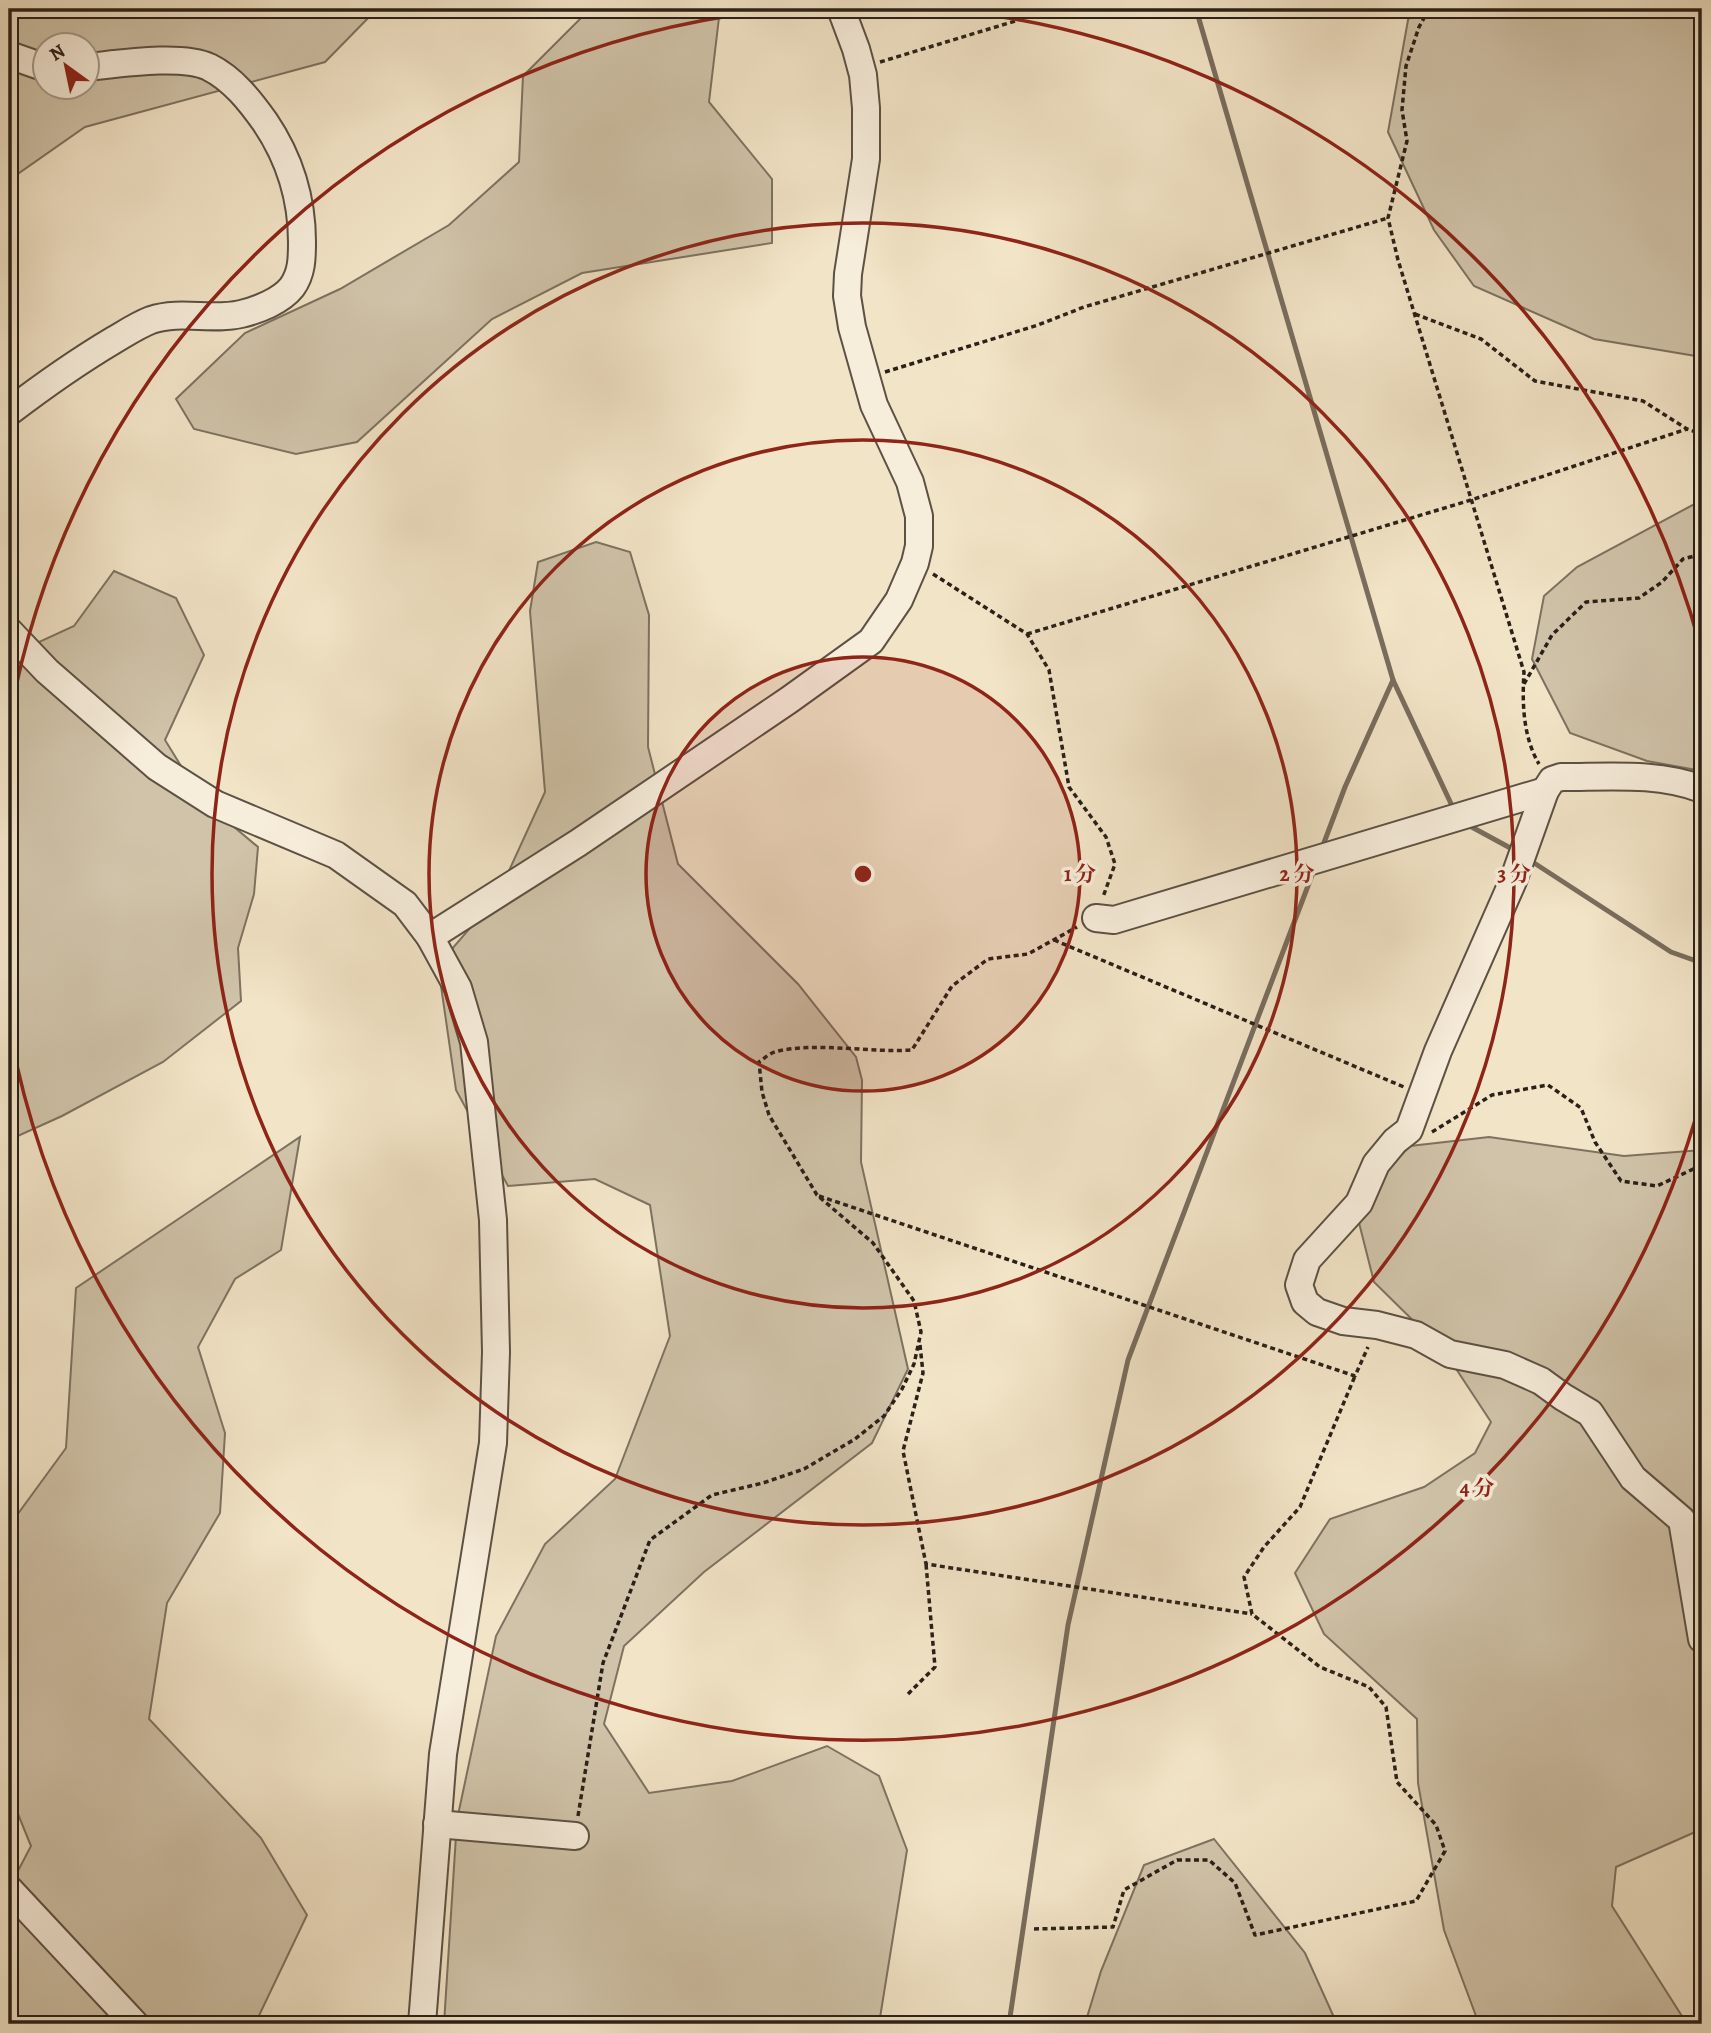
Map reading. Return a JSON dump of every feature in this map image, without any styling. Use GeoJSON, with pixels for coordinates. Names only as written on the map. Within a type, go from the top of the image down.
{"type":"FeatureCollection","features":[{"type":"Feature","properties":{"kind":"street"},"geometry":{"type":"LineString","coordinates":[[430,937],[578,843],[789,700],[871,641],[900,600],[915,563],[919,532],[915,498],[902,463],[874,405],[852,327],[847,296],[866,159],[866,108],[861,68],[841,9]]}},
{"type":"Feature","properties":{"kind":"street"},"geometry":{"type":"LineString","coordinates":[[9,55],[32,63]]}},
{"type":"Feature","properties":{"kind":"street"},"geometry":{"type":"LineString","coordinates":[[9,412],[65,371],[140,324],[168,316],[225,317],[249,312],[288,291],[301,269],[301,213],[291,171],[281,148],[244,95],[217,72],[196,63],[159,62],[102,66]]}},
{"type":"Feature","properties":{"kind":"street"},"geometry":{"type":"LineString","coordinates":[[9,631],[47,671],[157,767],[215,804],[336,855],[405,904],[430,937],[458,988],[474,1042],[493,1220],[493,1443],[443,1754],[422,2024]]}},
{"type":"Feature","properties":{"kind":"street"},"geometry":{"type":"LineString","coordinates":[[1096,918],[1114,920],[1549,786],[1561,777],[1656,777],[1702,789]]}},
{"type":"Feature","properties":{"kind":"street"},"geometry":{"type":"LineString","coordinates":[[1549,786],[1513,881],[1438,1051],[1409,1130],[1395,1141],[1376,1164],[1359,1203],[1307,1261],[1299,1285],[1305,1302],[1317,1312],[1343,1321],[1377,1325],[1416,1335],[1450,1354],[1506,1365],[1541,1381],[1563,1398],[1590,1413],[1633,1478],[1682,1520],[1702,1640]]}},
{"type":"Feature","properties":{"kind":"street"},"geometry":{"type":"LineString","coordinates":[[437,1824],[575,1836]]}},
{"type":"Feature","properties":{"kind":"street"},"geometry":{"type":"LineString","coordinates":[[9,1889],[135,2024]]}},
{"type":"Feature","properties":{"kind":"path"},"geometry":{"type":"LineString","coordinates":[[861,68],[1055,9]]}},
{"type":"Feature","properties":{"kind":"path"},"geometry":{"type":"LineString","coordinates":[[1429,9],[1419,27],[1406,66],[1402,110],[1407,141],[1388,218],[1524,672],[1528,739],[1549,786]]}},
{"type":"Feature","properties":{"kind":"path"},"geometry":{"type":"LineString","coordinates":[[866,377],[1038,325],[1084,307],[1388,218]]}},
{"type":"Feature","properties":{"kind":"path"},"geometry":{"type":"LineString","coordinates":[[1415,314],[1481,340],[1535,381],[1643,401],[1687,429],[1702,434]]}},
{"type":"Feature","properties":{"kind":"path"},"geometry":{"type":"LineString","coordinates":[[1027,634],[1471,500],[1687,429]]}},
{"type":"Feature","properties":{"kind":"path"},"geometry":{"type":"LineString","coordinates":[[1523,685],[1552,635],[1586,602],[1639,597],[1662,582],[1683,559],[1702,554]]}},
{"type":"Feature","properties":{"kind":"path"},"geometry":{"type":"LineString","coordinates":[[575,1836],[603,1662],[650,1540],[712,1495],[803,1469],[855,1439],[884,1416],[914,1364],[921,1332],[914,1301],[873,1243],[817,1195],[769,1115],[762,1092],[759,1062],[775,1051],[808,1048],[890,1051],[912,1049],[952,986],[979,965],[988,959],[1028,954],[1096,918],[1115,864],[1106,837],[1069,787],[1049,670],[1027,634],[915,563]]}},
{"type":"Feature","properties":{"kind":"path"},"geometry":{"type":"LineString","coordinates":[[1054,940],[1422,1095]]}},
{"type":"Feature","properties":{"kind":"path"},"geometry":{"type":"LineString","coordinates":[[1409,1130],[1432,1132],[1492,1095],[1548,1084],[1581,1108],[1595,1142],[1621,1181],[1657,1186],[1702,1165]]}},
{"type":"Feature","properties":{"kind":"path"},"geometry":{"type":"LineString","coordinates":[[817,1195],[1355,1376]]}},
{"type":"Feature","properties":{"kind":"path"},"geometry":{"type":"LineString","coordinates":[[1252,1614],[1244,1577],[1264,1547],[1300,1507],[1377,1325]]}},
{"type":"Feature","properties":{"kind":"path"},"geometry":{"type":"LineString","coordinates":[[908,1694],[935,1667],[926,1564],[903,1451],[923,1373],[919,1340]]}},
{"type":"Feature","properties":{"kind":"path"},"geometry":{"type":"LineString","coordinates":[[926,1564],[1252,1614],[1320,1667],[1369,1687],[1386,1707],[1397,1782],[1436,1825],[1445,1851],[1416,1901],[1255,1935],[1235,1883],[1209,1860],[1177,1860],[1124,1890],[1113,1927],[1034,1929]]}},
{"type":"Feature","properties":{"kind":"shaded area"},"geometry":{"type":"Polygon","coordinates":[[[9,9],[377,9],[325,62],[85,127],[9,180],[9,9]]]}},
{"type":"Feature","properties":{"kind":"shaded area"},"geometry":{"type":"Polygon","coordinates":[[[590,9],[720,9],[709,102],[772,179],[772,243],[582,273],[492,319],[357,442],[296,454],[194,429],[176,399],[245,333],[340,289],[449,225],[519,162],[523,76],[590,9]]]}},
{"type":"Feature","properties":{"kind":"shaded area"},"geometry":{"type":"Polygon","coordinates":[[[1416,9],[1702,9],[1702,357],[1594,339],[1474,286],[1434,230],[1388,132],[1408,20],[1416,9]]]}},
{"type":"Feature","properties":{"kind":"shaded area"},"geometry":{"type":"Polygon","coordinates":[[[1702,500],[1702,771],[1647,761],[1570,733],[1532,659],[1544,596],[1577,567],[1702,500]]]}},
{"type":"Feature","properties":{"kind":"shaded area"},"geometry":{"type":"Polygon","coordinates":[[[596,542],[630,552],[649,615],[648,747],[678,864],[798,984],[856,1057],[862,1080],[861,1162],[908,1369],[872,1443],[704,1572],[624,1646],[604,1724],[649,1793],[732,1781],[827,1746],[879,1776],[907,1850],[879,2024],[444,2024],[457,1820],[496,1636],[545,1544],[615,1479],[670,1336],[650,1205],[595,1179],[508,1186],[456,1090],[438,965],[497,897],[545,792],[530,611],[538,562],[596,542]]]}},
{"type":"Feature","properties":{"kind":"shaded area"},"geometry":{"type":"Polygon","coordinates":[[[114,571],[176,598],[204,655],[165,740],[202,800],[258,847],[254,894],[238,948],[241,1001],[163,1062],[62,1116],[9,1140],[9,632],[35,644],[74,626],[114,571]]]}},
{"type":"Feature","properties":{"kind":"shaded area"},"geometry":{"type":"Polygon","coordinates":[[[300,1137],[281,1250],[235,1279],[198,1347],[225,1433],[220,1513],[167,1603],[149,1719],[261,1838],[307,1915],[255,2024],[9,2024],[9,1888],[31,1846],[9,1792],[9,1526],[66,1448],[76,1288],[300,1137]]]}},
{"type":"Feature","properties":{"kind":"shaded area"},"geometry":{"type":"Polygon","coordinates":[[[1489,1137],[1624,1156],[1702,1150],[1702,1829],[1616,1867],[1612,1906],[1687,2024],[1479,2024],[1444,1930],[1418,1783],[1417,1719],[1324,1634],[1295,1573],[1330,1519],[1424,1487],[1475,1453],[1491,1422],[1445,1352],[1374,1282],[1354,1203],[1410,1146],[1489,1137]]]}},
{"type":"Feature","properties":{"kind":"shaded area"},"geometry":{"type":"Polygon","coordinates":[[[1214,1839],[1305,1953],[1337,2024],[1085,2024],[1101,1971],[1144,1865],[1214,1839]]]}},
{"type":"Feature","properties":{"kind":"waterway"},"geometry":{"type":"LineString","coordinates":[[1196,9],[1393,680],[1454,810]]}},
{"type":"Feature","properties":{"kind":"waterway"},"geometry":{"type":"LineString","coordinates":[[1322,848],[1345,787],[1393,680]]}},
{"type":"Feature","properties":{"kind":"waterway"},"geometry":{"type":"LineString","coordinates":[[1468,825],[1514,850]]}},
{"type":"Feature","properties":{"kind":"waterway"},"geometry":{"type":"LineString","coordinates":[[1528,859],[1671,952],[1702,963]]}},
{"type":"Feature","properties":{"kind":"waterway"},"geometry":{"type":"LineString","coordinates":[[1009,2024],[1068,1625],[1128,1360],[1314,870]]}}]}
